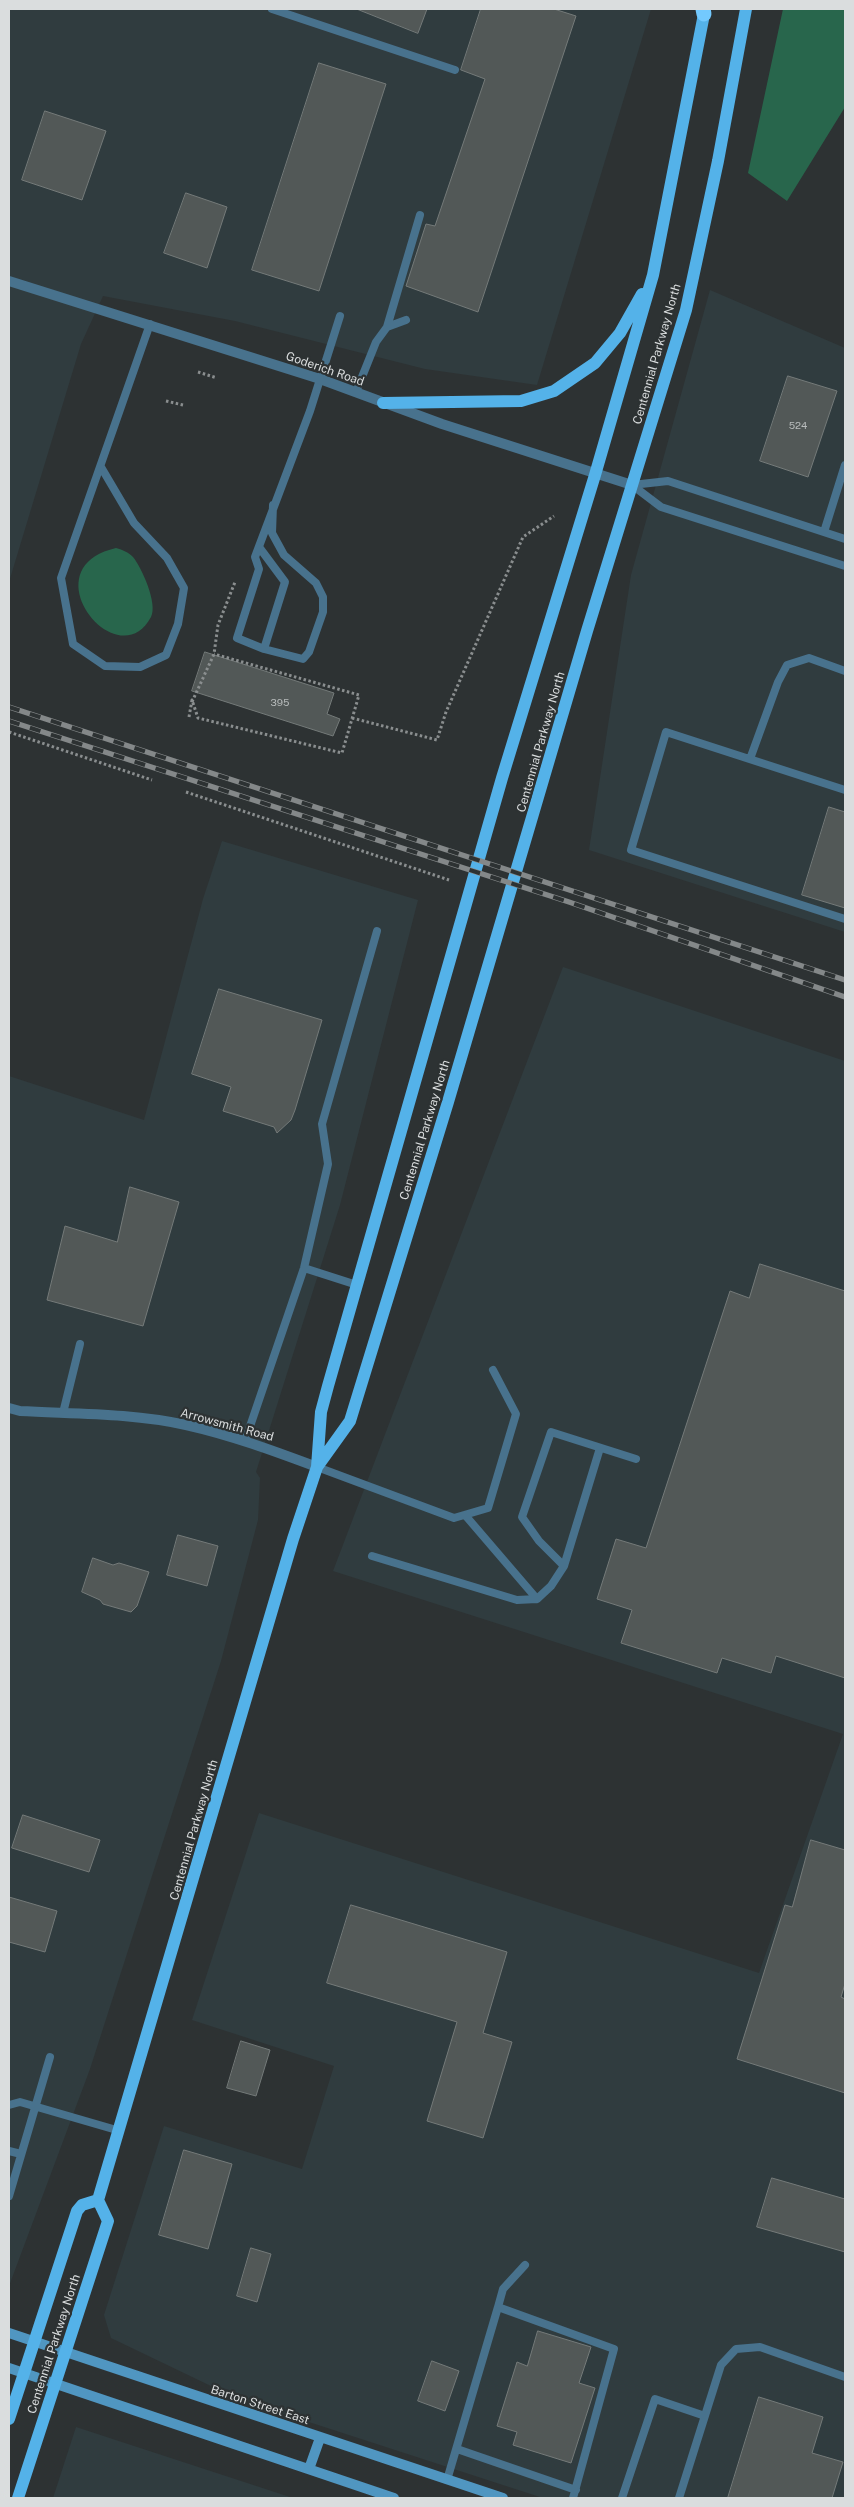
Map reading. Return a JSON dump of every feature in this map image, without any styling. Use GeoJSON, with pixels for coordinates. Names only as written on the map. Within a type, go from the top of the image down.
{"type":"FeatureCollection","features":[{"type":"Feature","properties":{"kind":"main road","name":"Centennial Parkway North"},"geometry":{"type":"LineString","coordinates":[[317,1467],[350,1421],[451,1093],[686,310],[718,161],[746,9]]}},
{"type":"Feature","properties":{"kind":"main road","name":"Centennial Parkway North"},"geometry":{"type":"LineString","coordinates":[[18,2498],[108,2222],[98,2200],[120,2131],[293,1539],[317,1467],[321,1412],[504,769],[595,475],[653,275],[704,10]]}},
{"type":"Feature","properties":{"kind":"main road"},"geometry":{"type":"LineString","coordinates":[[383,403],[521,401],[554,391],[595,363],[620,333],[653,275]]}},
{"type":"Feature","properties":{"kind":"main road","name":"Centennial Parkway North"},"geometry":{"type":"LineString","coordinates":[[9,2419],[76,2212],[82,2205],[98,2200]]}},
{"type":"Feature","properties":{"kind":"main road","name":"Barton Street East"},"geometry":{"type":"LineString","coordinates":[[9,2333],[504,2498]]}},
{"type":"Feature","properties":{"kind":"main road"},"geometry":{"type":"LineString","coordinates":[[9,2368],[394,2498]]}},
{"type":"Feature","properties":{"kind":"main road"},"geometry":{"type":"LineString","coordinates":[[309,2469],[320,2438]]}},
{"type":"Feature","properties":{"kind":"street","name":"Goderich Road"},"geometry":{"type":"LineString","coordinates":[[9,281],[320,379],[383,403],[595,475],[632,485]]}},
{"type":"Feature","properties":{"kind":"street","name":"Arrowsmith Road"},"geometry":{"type":"LineString","coordinates":[[9,1408],[20,1411],[63,1414],[129,1416],[186,1425],[245,1442],[317,1467]]}},
{"type":"Feature","properties":{"kind":"lane"},"geometry":{"type":"LineString","coordinates":[[272,9],[455,70]]}},
{"type":"Feature","properties":{"kind":"lane"},"geometry":{"type":"LineString","coordinates":[[356,392],[376,342],[387,327],[420,215]]}},
{"type":"Feature","properties":{"kind":"lane"},"geometry":{"type":"LineString","coordinates":[[273,505],[272,533],[284,555],[316,583],[323,597],[323,612],[309,652],[303,659],[264,649],[237,638],[259,569],[255,556],[273,505],[310,411],[340,316]]}},
{"type":"Feature","properties":{"kind":"lane"},"geometry":{"type":"LineString","coordinates":[[387,327],[406,320]]}},
{"type":"Feature","properties":{"kind":"lane"},"geometry":{"type":"LineString","coordinates":[[101,467],[134,523],[167,558],[184,588],[178,624],[166,655],[140,667],[105,666],[74,644],[62,578],[150,324]]}},
{"type":"Feature","properties":{"kind":"lane"},"geometry":{"type":"LineString","coordinates":[[824,532],[845,464]]}},
{"type":"Feature","properties":{"kind":"lane"},"geometry":{"type":"LineString","coordinates":[[632,485],[668,480],[845,539]]}},
{"type":"Feature","properties":{"kind":"lane"},"geometry":{"type":"LineString","coordinates":[[632,485],[661,507],[845,566]]}},
{"type":"Feature","properties":{"kind":"lane"},"geometry":{"type":"LineString","coordinates":[[258,547],[285,582],[264,649]]}},
{"type":"Feature","properties":{"kind":"lane"},"geometry":{"type":"LineString","coordinates":[[750,759],[778,682],[787,665],[809,658],[845,671]]}},
{"type":"Feature","properties":{"kind":"lane"},"geometry":{"type":"LineString","coordinates":[[845,790],[666,732],[632,850],[845,919]]}},
{"type":"Feature","properties":{"kind":"lane"},"geometry":{"type":"LineString","coordinates":[[245,1442],[304,1268],[328,1164],[322,1124],[377,931]]}},
{"type":"Feature","properties":{"kind":"lane"},"geometry":{"type":"LineString","coordinates":[[304,1268],[357,1285]]}},
{"type":"Feature","properties":{"kind":"lane"},"geometry":{"type":"LineString","coordinates":[[63,1414],[80,1344]]}},
{"type":"Feature","properties":{"kind":"lane"},"geometry":{"type":"LineString","coordinates":[[317,1467],[430,1511],[454,1518],[488,1508],[516,1414],[493,1370]]}},
{"type":"Feature","properties":{"kind":"lane"},"geometry":{"type":"LineString","coordinates":[[564,1566],[539,1541],[522,1517],[551,1432],[636,1459]]}},
{"type":"Feature","properties":{"kind":"lane"},"geometry":{"type":"LineString","coordinates":[[372,1556],[517,1600],[537,1599],[551,1586],[564,1566],[600,1448]]}},
{"type":"Feature","properties":{"kind":"lane"},"geometry":{"type":"LineString","coordinates":[[466,1515],[537,1599]]}},
{"type":"Feature","properties":{"kind":"lane"},"geometry":{"type":"LineString","coordinates":[[9,2196],[50,2056]]}},
{"type":"Feature","properties":{"kind":"lane"},"geometry":{"type":"LineString","coordinates":[[9,2105],[20,2102],[120,2131]]}},
{"type":"Feature","properties":{"kind":"lane"},"geometry":{"type":"LineString","coordinates":[[9,2151],[21,2154]]}},
{"type":"Feature","properties":{"kind":"lane"},"geometry":{"type":"LineString","coordinates":[[447,2480],[503,2289],[525,2265]]}},
{"type":"Feature","properties":{"kind":"lane"},"geometry":{"type":"LineString","coordinates":[[498,2307],[614,2349],[573,2498]]}},
{"type":"Feature","properties":{"kind":"lane"},"geometry":{"type":"LineString","coordinates":[[679,2498],[721,2365],[736,2349],[760,2347],[845,2377]]}},
{"type":"Feature","properties":{"kind":"lane"},"geometry":{"type":"LineString","coordinates":[[622,2498],[656,2399],[705,2416]]}},
{"type":"Feature","properties":{"kind":"lane"},"geometry":{"type":"LineString","coordinates":[[456,2449],[576,2490]]}},
{"type":"Feature","properties":{"kind":"path"},"geometry":{"type":"LineString","coordinates":[[198,372],[217,378]]}},
{"type":"Feature","properties":{"kind":"path"},"geometry":{"type":"LineString","coordinates":[[166,401],[183,405]]}},
{"type":"Feature","properties":{"kind":"path"},"geometry":{"type":"LineString","coordinates":[[352,718],[438,740],[446,712],[523,537],[554,516]]}},
{"type":"Feature","properties":{"kind":"path"},"geometry":{"type":"LineString","coordinates":[[189,717],[192,700],[214,654],[218,625],[234,582]]}},
{"type":"Feature","properties":{"kind":"path"},"geometry":{"type":"LineString","coordinates":[[192,700],[198,718],[342,753],[359,695],[214,654]]}},
{"type":"Feature","properties":{"kind":"path"},"geometry":{"type":"LineString","coordinates":[[9,732],[152,780]]}},
{"type":"Feature","properties":{"kind":"path"},"geometry":{"type":"LineString","coordinates":[[186,792],[450,880]]}},
{"type":"Feature","properties":{"kind":"shaded area"},"geometry":{"type":"Polygon","coordinates":[[[9,9],[651,9],[537,385],[425,369],[235,321],[103,296],[81,344],[9,582],[9,9]]]}},
{"type":"Feature","properties":{"kind":"shaded area"},"geometry":{"type":"Polygon","coordinates":[[[710,290],[845,348],[845,932],[589,850],[631,575],[710,290]]]}},
{"type":"Feature","properties":{"kind":"shaded area"},"geometry":{"type":"Polygon","coordinates":[[[222,841],[418,900],[340,1205],[256,1472],[260,1478],[258,1520],[221,1661],[90,2069],[9,2286],[9,1076],[144,1120],[203,899],[222,841]]]}},
{"type":"Feature","properties":{"kind":"shaded area"},"geometry":{"type":"Polygon","coordinates":[[[563,967],[845,1061],[845,2498],[543,2498],[238,2399],[111,2338],[104,2315],[164,2126],[302,2169],[334,2066],[192,2020],[259,1813],[759,1973],[843,1734],[333,1571],[563,967]]]}},
{"type":"Feature","properties":{"kind":"shaded area"},"geometry":{"type":"Polygon","coordinates":[[[76,2427],[293,2498],[53,2498],[76,2427]]]}},
{"type":"Feature","properties":{"kind":"green space"},"geometry":{"type":"Polygon","coordinates":[[[783,9],[845,9],[845,107],[787,201],[748,173],[783,9]]]}},
{"type":"Feature","properties":{"kind":"green space"},"geometry":{"type":"Polygon","coordinates":[[[116,548],[129,554],[137,562],[151,595],[153,611],[151,617],[136,633],[119,635],[102,628],[88,613],[80,595],[80,576],[91,559],[116,548]]]}},
{"type":"Feature","properties":{"kind":"building"},"geometry":{"type":"Polygon","coordinates":[[[357,9],[427,9],[418,33],[357,9]]]}},
{"type":"Feature","properties":{"kind":"building"},"geometry":{"type":"Polygon","coordinates":[[[481,9],[554,9],[576,16],[478,312],[406,286],[426,224],[435,226],[485,79],[461,70],[481,9]]]}},
{"type":"Feature","properties":{"kind":"building"},"geometry":{"type":"Polygon","coordinates":[[[319,63],[386,84],[319,291],[252,270],[319,63]]]}},
{"type":"Feature","properties":{"kind":"building"},"geometry":{"type":"Polygon","coordinates":[[[45,111],[106,131],[82,200],[22,180],[45,111]]]}},
{"type":"Feature","properties":{"kind":"building"},"geometry":{"type":"Polygon","coordinates":[[[186,193],[227,207],[207,268],[164,253],[186,193]]]}},
{"type":"Feature","properties":{"kind":"building"},"geometry":{"type":"Polygon","coordinates":[[[788,376],[837,391],[808,477],[760,461],[788,376]]]}},
{"type":"Feature","properties":{"kind":"building"},"geometry":{"type":"Polygon","coordinates":[[[205,652],[334,693],[327,714],[340,719],[333,736],[192,691],[205,652]]]}},
{"type":"Feature","properties":{"kind":"building"},"geometry":{"type":"Polygon","coordinates":[[[829,807],[845,812],[845,908],[802,895],[829,807]]]}},
{"type":"Feature","properties":{"kind":"building"},"geometry":{"type":"Polygon","coordinates":[[[219,989],[322,1020],[295,1110],[291,1120],[277,1133],[274,1127],[223,1111],[231,1087],[192,1074],[219,989]]]}},
{"type":"Feature","properties":{"kind":"building"},"geometry":{"type":"Polygon","coordinates":[[[130,1187],[179,1202],[143,1326],[47,1300],[65,1226],[117,1242],[130,1187]]]}},
{"type":"Feature","properties":{"kind":"building"},"geometry":{"type":"Polygon","coordinates":[[[760,1264],[845,1291],[845,1678],[776,1656],[771,1673],[722,1658],[717,1673],[621,1643],[632,1610],[597,1599],[616,1539],[646,1548],[730,1291],[749,1298],[760,1264]]]}},
{"type":"Feature","properties":{"kind":"building"},"geometry":{"type":"Polygon","coordinates":[[[178,1535],[218,1546],[207,1586],[167,1575],[178,1535]]]}},
{"type":"Feature","properties":{"kind":"building"},"geometry":{"type":"Polygon","coordinates":[[[93,1558],[113,1565],[119,1563],[149,1572],[137,1606],[131,1612],[103,1604],[100,1600],[82,1592],[93,1558]]]}},
{"type":"Feature","properties":{"kind":"building"},"geometry":{"type":"Polygon","coordinates":[[[23,1815],[100,1840],[89,1872],[12,1848],[23,1815]]]}},
{"type":"Feature","properties":{"kind":"building"},"geometry":{"type":"Polygon","coordinates":[[[811,1840],[845,1850],[845,1984],[841,1997],[845,1999],[845,2093],[737,2059],[785,1905],[792,1907],[811,1840]]]}},
{"type":"Feature","properties":{"kind":"building"},"geometry":{"type":"Polygon","coordinates":[[[9,1897],[57,1911],[45,1952],[9,1942],[9,1897]]]}},
{"type":"Feature","properties":{"kind":"building"},"geometry":{"type":"Polygon","coordinates":[[[351,1905],[507,1952],[483,2033],[512,2042],[483,2138],[427,2121],[457,2022],[327,1983],[351,1905]]]}},
{"type":"Feature","properties":{"kind":"building"},"geometry":{"type":"Polygon","coordinates":[[[241,2041],[270,2050],[256,2096],[227,2088],[241,2041]]]}},
{"type":"Feature","properties":{"kind":"building"},"geometry":{"type":"Polygon","coordinates":[[[184,2150],[232,2164],[208,2249],[159,2235],[184,2150]]]}},
{"type":"Feature","properties":{"kind":"building"},"geometry":{"type":"Polygon","coordinates":[[[772,2178],[845,2199],[845,2252],[757,2227],[772,2178]]]}},
{"type":"Feature","properties":{"kind":"building"},"geometry":{"type":"Polygon","coordinates":[[[251,2248],[271,2254],[257,2302],[237,2296],[251,2248]]]}},
{"type":"Feature","properties":{"kind":"building"},"geometry":{"type":"Polygon","coordinates":[[[538,2331],[591,2347],[579,2383],[595,2388],[571,2463],[513,2445],[517,2432],[497,2426],[517,2362],[527,2366],[538,2331]]]}},
{"type":"Feature","properties":{"kind":"building"},"geometry":{"type":"Polygon","coordinates":[[[432,2361],[459,2371],[445,2411],[418,2401],[432,2361]]]}},
{"type":"Feature","properties":{"kind":"building"},"geometry":{"type":"Polygon","coordinates":[[[759,2397],[823,2417],[812,2453],[843,2462],[832,2498],[728,2498],[759,2397]]]}},
{"type":"Feature","properties":{"kind":"railway"},"geometry":{"type":"LineString","coordinates":[[9,707],[845,980]]}},
{"type":"Feature","properties":{"kind":"railway"},"geometry":{"type":"LineString","coordinates":[[9,721],[569,902],[845,997]]}}]}
